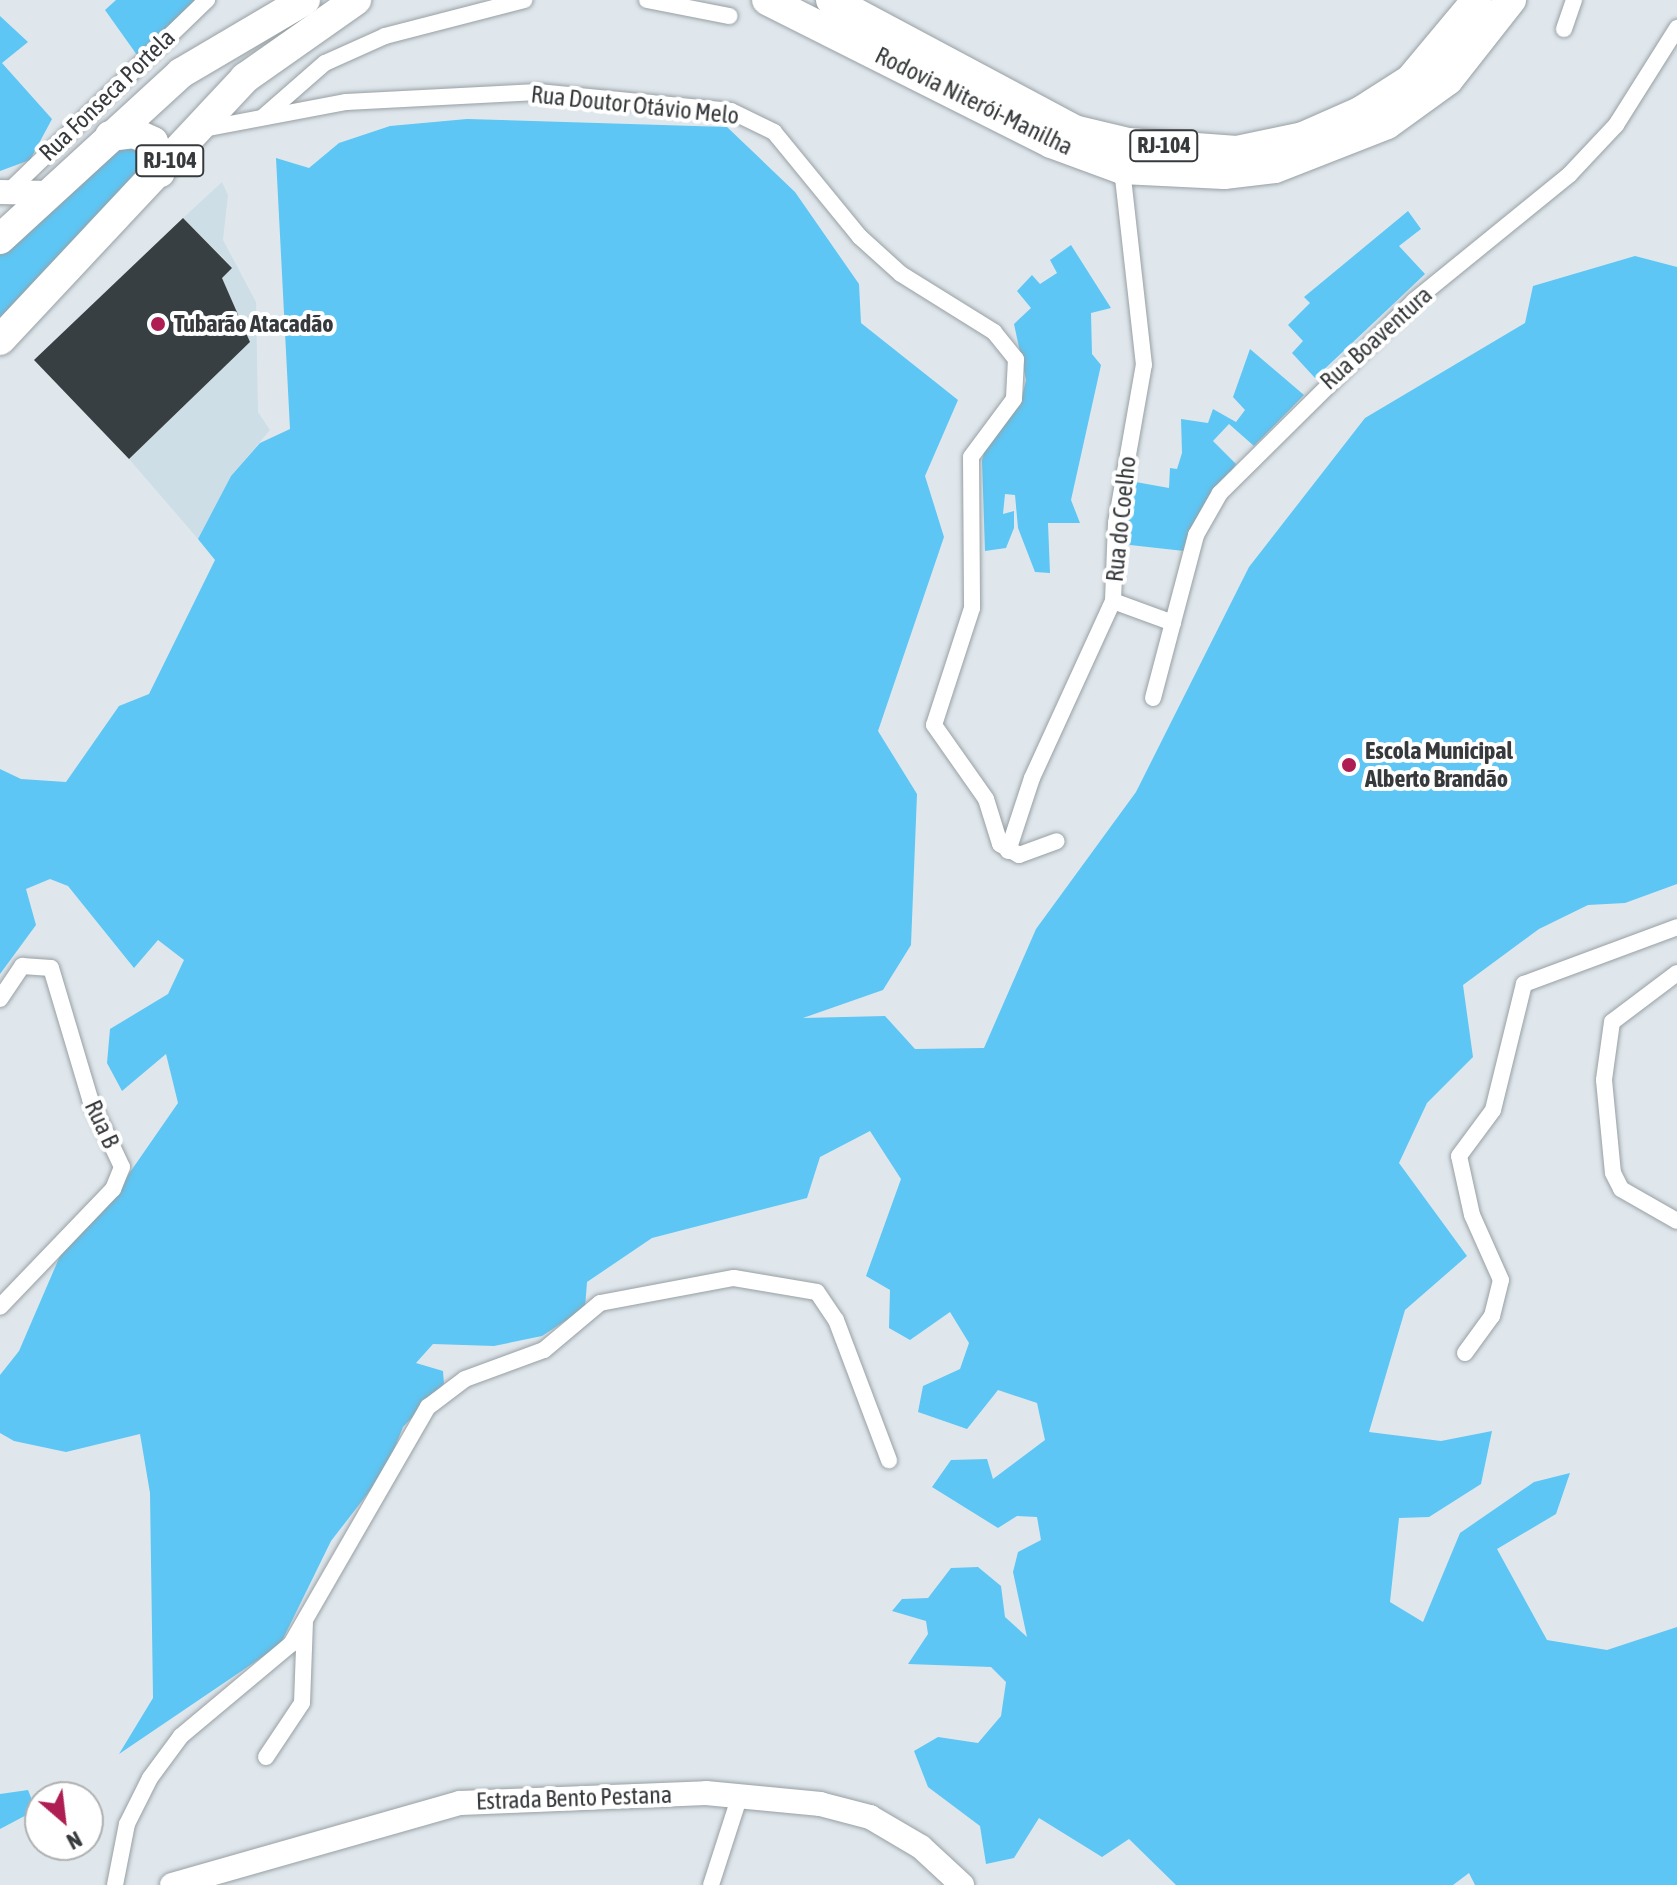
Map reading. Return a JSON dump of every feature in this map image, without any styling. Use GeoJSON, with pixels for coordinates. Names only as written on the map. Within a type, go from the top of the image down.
{"type":"FeatureCollection","features":[{"type":"Feature","properties":{"kind":"highway","name":"RJ-104"},"geometry":{"type":"LineString","coordinates":[[0,239],[181,73],[305,0]]}},
{"type":"Feature","properties":{"kind":"highway","name":"RJ-104"},"geometry":{"type":"LineString","coordinates":[[0,340],[196,130],[287,42],[356,0]]}},
{"type":"Feature","properties":{"kind":"highway","name":"Rodovia Niterói-Manilha"},"geometry":{"type":"LineString","coordinates":[[767,0],[1051,143],[1122,169],[1224,174],[1326,152],[1387,124],[1448,80],[1511,0]]}},
{"type":"Feature","properties":{"kind":"highway","name":"Rodovia Niterói-Manilha"},"geometry":{"type":"LineString","coordinates":[[831,0],[1074,130],[1128,143],[1237,151],[1303,137],[1372,104],[1420,70],[1477,0]]}},
{"type":"Feature","properties":{"kind":"highway"},"geometry":{"type":"LineString","coordinates":[[110,136],[134,133],[153,142],[160,172]]}},
{"type":"Feature","properties":{"kind":"main road"},"geometry":{"type":"LineString","coordinates":[[4,192],[48,193]]}},
{"type":"Feature","properties":{"kind":"main road","name":"Estrada Bento Pestana"},"geometry":{"type":"LineString","coordinates":[[172,1885],[460,1803],[740,1795],[870,1817],[921,1847],[962,1885]]}},
{"type":"Feature","properties":{"kind":"street","name":"Rua Fonseca Portela"},"geometry":{"type":"LineString","coordinates":[[4,192],[207,0]]}},
{"type":"Feature","properties":{"kind":"street"},"geometry":{"type":"LineString","coordinates":[[262,118],[325,63],[385,36],[524,0]]}},
{"type":"Feature","properties":{"kind":"street"},"geometry":{"type":"LineString","coordinates":[[647,0],[729,16]]}},
{"type":"Feature","properties":{"kind":"street"},"geometry":{"type":"LineString","coordinates":[[1564,29],[1574,0]]}},
{"type":"Feature","properties":{"kind":"street","name":"Rua Boaventura"},"geometry":{"type":"LineString","coordinates":[[1153,698],[1196,535],[1220,493],[1414,301],[1569,175],[1616,125],[1677,28]]}},
{"type":"Feature","properties":{"kind":"street","name":"Rua Doutor Otávio Melo"},"geometry":{"type":"LineString","coordinates":[[196,130],[346,102],[480,93],[731,111],[774,132],[860,237],[901,274],[1007,344],[1020,383],[971,457],[972,608],[934,725],[986,799],[1008,851]]}},
{"type":"Feature","properties":{"kind":"street","name":"Rua do Coelho"},"geometry":{"type":"LineString","coordinates":[[1008,851],[1032,778],[1113,601],[1116,523],[1144,365],[1122,169]]}},
{"type":"Feature","properties":{"kind":"street"},"geometry":{"type":"LineString","coordinates":[[1113,601],[1173,623]]}},
{"type":"Feature","properties":{"kind":"street"},"geometry":{"type":"LineString","coordinates":[[1008,851],[1019,855],[1057,841]]}},
{"type":"Feature","properties":{"kind":"street"},"geometry":{"type":"LineString","coordinates":[[1465,1353],[1492,1316],[1501,1280],[1472,1215],[1459,1156],[1493,1110],[1524,984],[1677,927]]}},
{"type":"Feature","properties":{"kind":"street","name":"Rua B"},"geometry":{"type":"LineString","coordinates":[[0,999],[22,966],[51,968],[75,1057],[122,1167],[113,1189],[0,1307]]}},
{"type":"Feature","properties":{"kind":"street"},"geometry":{"type":"LineString","coordinates":[[1677,973],[1612,1022],[1604,1080],[1613,1173],[1621,1189],[1677,1221]]}},
{"type":"Feature","properties":{"kind":"street"},"geometry":{"type":"LineString","coordinates":[[115,1885],[127,1824],[150,1778],[181,1736],[268,1666],[305,1621],[443,1391],[524,1361],[600,1303],[626,1294],[734,1278],[817,1292],[836,1320],[889,1460]]}},
{"type":"Feature","properties":{"kind":"street"},"geometry":{"type":"LineString","coordinates":[[266,1757],[302,1703],[305,1621]]}},
{"type":"Feature","properties":{"kind":"street"},"geometry":{"type":"LineString","coordinates":[[711,1885],[740,1795]]}},
{"type":"Feature","properties":{"kind":"shaded area"},"geometry":{"type":"Polygon","coordinates":[[[116,0],[195,2],[137,55],[105,10],[116,0]]]}},
{"type":"Feature","properties":{"kind":"shaded area"},"geometry":{"type":"Polygon","coordinates":[[[0,16],[28,42],[2,63],[52,119],[30,160],[0,171],[0,16]]]}},
{"type":"Feature","properties":{"kind":"shaded area"},"geometry":{"type":"Polygon","coordinates":[[[467,119],[727,127],[795,192],[859,284],[861,323],[958,400],[925,476],[944,537],[878,731],[917,794],[911,945],[883,990],[803,1018],[885,1016],[915,1049],[984,1048],[1036,929],[1136,792],[1249,567],[1365,418],[1525,323],[1533,286],[1635,256],[1677,267],[1677,884],[1625,903],[1588,905],[1539,929],[1463,985],[1473,1057],[1427,1103],[1399,1163],[1467,1256],[1405,1310],[1369,1432],[1441,1441],[1492,1431],[1481,1484],[1429,1517],[1399,1518],[1390,1602],[1423,1622],[1460,1533],[1534,1482],[1570,1473],[1556,1514],[1497,1549],[1547,1640],[1607,1650],[1677,1627],[1677,1885],[1475,1885],[1469,1873],[1453,1885],[1176,1885],[1129,1839],[1102,1857],[1039,1818],[1014,1858],[986,1864],[980,1826],[928,1787],[914,1751],[938,1737],[978,1743],[1001,1716],[1006,1682],[991,1667],[908,1664],[928,1634],[926,1621],[892,1611],[902,1599],[928,1598],[951,1568],[978,1567],[1001,1586],[1005,1617],[1027,1637],[1013,1572],[1018,1552],[1041,1540],[1037,1517],[1017,1516],[998,1528],[932,1487],[951,1460],[987,1459],[993,1479],[1045,1440],[1037,1403],[998,1390],[967,1429],[918,1412],[923,1386],[960,1369],[969,1343],[950,1312],[910,1340],[889,1328],[890,1290],[866,1276],[901,1179],[870,1131],[820,1157],[807,1198],[652,1238],[587,1282],[585,1308],[542,1336],[494,1346],[433,1344],[416,1363],[443,1371],[444,1384],[403,1427],[386,1470],[331,1541],[280,1645],[119,1754],[153,1698],[150,1493],[140,1434],[66,1452],[14,1441],[0,1433],[0,1375],[19,1351],[66,1242],[108,1204],[178,1103],[166,1054],[122,1091],[107,1063],[110,1029],[168,994],[184,960],[158,940],[134,968],[68,886],[50,879],[26,889],[36,925],[0,974],[0,769],[21,779],[66,782],[119,706],[149,694],[215,560],[198,539],[231,476],[260,443],[290,429],[276,158],[309,168],[339,143],[390,126],[467,119]]]}},
{"type":"Feature","properties":{"kind":"shaded area"},"geometry":{"type":"Polygon","coordinates":[[[140,145],[145,169],[0,322],[0,255],[119,146],[140,145]]]}},
{"type":"Feature","properties":{"kind":"shaded area"},"geometry":{"type":"Polygon","coordinates":[[[222,182],[228,195],[223,240],[256,302],[258,412],[270,430],[231,476],[198,539],[129,459],[250,342],[221,278],[232,267],[183,218],[222,182]]]}},
{"type":"Feature","properties":{"kind":"shaded area"},"geometry":{"type":"Polygon","coordinates":[[[1408,211],[1421,229],[1399,246],[1425,274],[1315,378],[1292,353],[1303,341],[1288,325],[1310,303],[1304,297],[1408,211]]]}},
{"type":"Feature","properties":{"kind":"shaded area"},"geometry":{"type":"Polygon","coordinates":[[[1071,245],[1111,308],[1091,313],[1092,354],[1101,365],[1071,500],[1080,523],[1048,523],[1050,573],[1035,572],[1018,528],[1015,495],[1005,494],[1003,514],[1014,511],[1014,528],[1006,548],[985,551],[982,461],[986,443],[1020,405],[1026,380],[1014,324],[1031,308],[1017,291],[1032,275],[1040,284],[1057,273],[1050,260],[1071,245]]]}},
{"type":"Feature","properties":{"kind":"shaded area"},"geometry":{"type":"Polygon","coordinates":[[[1250,349],[1304,395],[1254,446],[1229,424],[1213,441],[1236,464],[1184,551],[1130,545],[1121,538],[1130,481],[1169,488],[1170,468],[1177,469],[1182,453],[1181,419],[1208,423],[1213,409],[1236,422],[1245,410],[1233,397],[1250,349]]]}},
{"type":"Feature","properties":{"kind":"shaded area"},"geometry":{"type":"Polygon","coordinates":[[[24,1791],[24,1816],[0,1829],[0,1794],[24,1791]]]}},
{"type":"Feature","properties":{"kind":"building","name":"Tubarão Atacadão"},"geometry":{"type":"Polygon","coordinates":[[[183,218],[232,268],[222,278],[250,342],[129,459],[34,360],[183,218]]]}},
{"type":"Feature","properties":{"kind":"place","name":"Tubarão Atacadão"},"geometry":{"type":"Point","coordinates":[158,324]}},
{"type":"Feature","properties":{"kind":"place","name":"Escola Municipal Alberto Brandão"},"geometry":{"type":"Point","coordinates":[1349,765]}}]}
